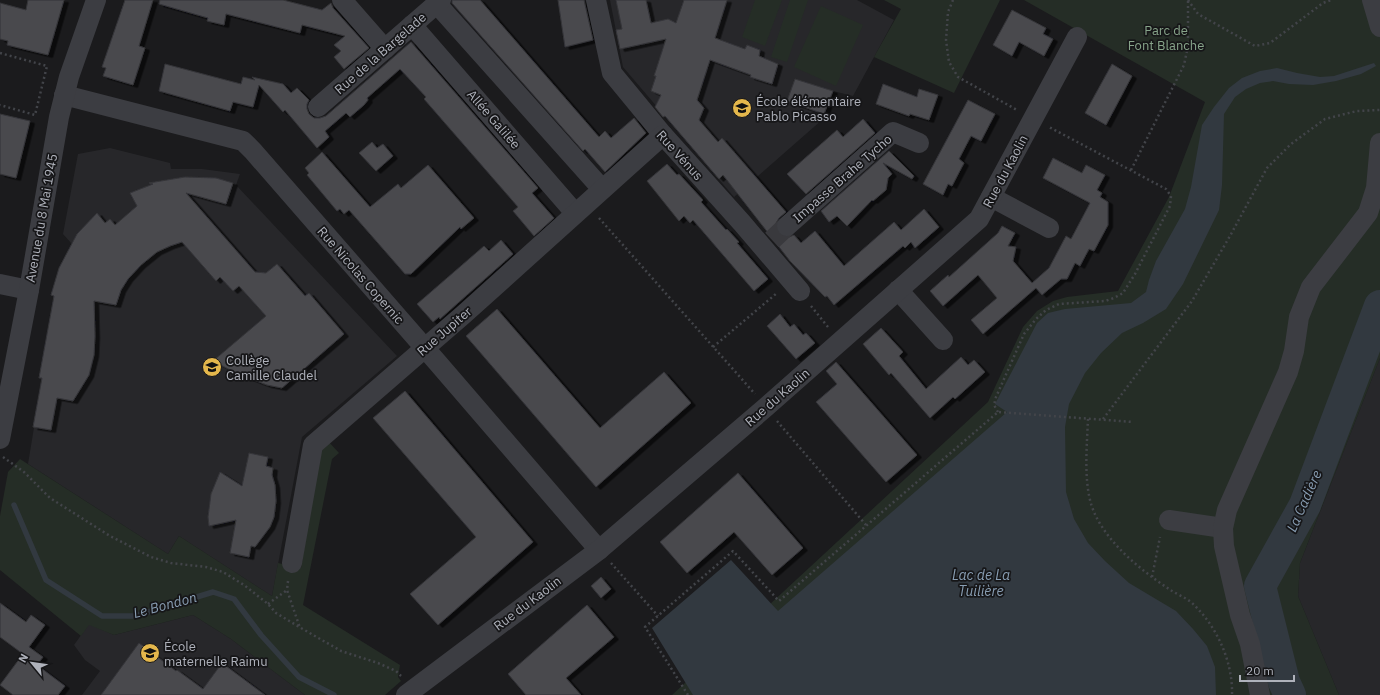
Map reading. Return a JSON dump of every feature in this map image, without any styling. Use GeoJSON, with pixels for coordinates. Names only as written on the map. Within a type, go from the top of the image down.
{"type":"FeatureCollection","features":[{"type":"Feature","properties":{"kind":"street","name":"Avenue du 8 Mai 1945"},"geometry":{"type":"LineString","coordinates":[[0,439],[29,290],[64,95],[96,0]]}},
{"type":"Feature","properties":{"kind":"street"},"geometry":{"type":"LineString","coordinates":[[342,0],[385,49]]}},
{"type":"Feature","properties":{"kind":"street","name":"Rue Vénus"},"geometry":{"type":"LineString","coordinates":[[596,0],[612,73],[663,136],[768,244],[795,286]]}},
{"type":"Feature","properties":{"kind":"street"},"geometry":{"type":"LineString","coordinates":[[1372,0],[1380,27]]}},
{"type":"Feature","properties":{"kind":"street"},"geometry":{"type":"LineString","coordinates":[[439,2],[602,189]]}},
{"type":"Feature","properties":{"kind":"street","name":"Rue de la Bargelade"},"geometry":{"type":"LineString","coordinates":[[318,107],[439,2]]}},
{"type":"Feature","properties":{"kind":"street","name":"Allée Galilée"},"geometry":{"type":"LineString","coordinates":[[412,25],[581,208]]}},
{"type":"Feature","properties":{"kind":"street","name":"Rue du Kaolin"},"geometry":{"type":"LineString","coordinates":[[411,692],[599,550],[766,407],[979,219],[1077,37]]}},
{"type":"Feature","properties":{"kind":"street","name":"Rue Nicolas Copernic"},"geometry":{"type":"LineString","coordinates":[[64,95],[243,141],[425,347],[599,550]]}},
{"type":"Feature","properties":{"kind":"street","name":"Impasse Brahe Tycho"},"geometry":{"type":"LineString","coordinates":[[787,226],[893,132],[919,143]]}},
{"type":"Feature","properties":{"kind":"street","name":"Rue Jupiter"},"geometry":{"type":"LineString","coordinates":[[292,563],[313,445],[463,315],[663,136]]}},
{"type":"Feature","properties":{"kind":"street"},"geometry":{"type":"LineString","coordinates":[[1260,695],[1250,644],[1240,615],[1224,546],[1223,528],[1227,510],[1288,372],[1294,351],[1299,317],[1311,287],[1368,213],[1376,188],[1380,143]]}},
{"type":"Feature","properties":{"kind":"street"},"geometry":{"type":"LineString","coordinates":[[991,197],[1049,228]]}},
{"type":"Feature","properties":{"kind":"street"},"geometry":{"type":"LineString","coordinates":[[0,284],[29,290]]}},
{"type":"Feature","properties":{"kind":"street"},"geometry":{"type":"LineString","coordinates":[[898,290],[943,340]]}},
{"type":"Feature","properties":{"kind":"street"},"geometry":{"type":"LineString","coordinates":[[1169,520],[1223,528]]}},
{"type":"Feature","properties":{"kind":"path"},"geometry":{"type":"LineString","coordinates":[[953,0],[948,12],[946,40],[949,62],[958,77],[1166,189],[1171,196],[1170,206],[1135,274],[1122,292],[1114,298],[1105,301],[1059,304],[1046,310],[1036,319],[1024,334],[996,397],[994,406],[998,412]]}},
{"type":"Feature","properties":{"kind":"path"},"geometry":{"type":"LineString","coordinates":[[1131,170],[1184,65],[1188,46],[1188,0]]}},
{"type":"Feature","properties":{"kind":"path"},"geometry":{"type":"LineString","coordinates":[[1188,0],[1198,14],[1255,46],[1270,43],[1323,3],[1330,0]]}},
{"type":"Feature","properties":{"kind":"path"},"geometry":{"type":"LineString","coordinates":[[0,54],[47,66],[35,116],[0,105]]}},
{"type":"Feature","properties":{"kind":"path"},"geometry":{"type":"LineString","coordinates":[[1102,420],[1192,301],[1267,168],[1291,144],[1325,119],[1357,110],[1380,110]]}},
{"type":"Feature","properties":{"kind":"path"},"geometry":{"type":"LineString","coordinates":[[581,208],[713,347],[866,525]]}},
{"type":"Feature","properties":{"kind":"path"},"geometry":{"type":"LineString","coordinates":[[713,347],[795,286],[840,342]]}},
{"type":"Feature","properties":{"kind":"path"},"geometry":{"type":"LineString","coordinates":[[688,695],[645,627],[733,551],[779,601],[998,412],[1133,422]]}},
{"type":"Feature","properties":{"kind":"path"},"geometry":{"type":"LineString","coordinates":[[1088,418],[1087,480],[1090,500],[1095,512],[1108,534],[1121,550],[1152,577],[1191,603],[1206,619],[1230,664],[1232,695]]}},
{"type":"Feature","properties":{"kind":"path"},"geometry":{"type":"LineString","coordinates":[[0,454],[24,472],[50,498],[110,536],[152,557],[171,563],[206,567],[223,572],[244,585],[268,604],[276,614],[341,651],[378,663],[396,671],[411,692]]}},
{"type":"Feature","properties":{"kind":"path"},"geometry":{"type":"LineString","coordinates":[[1152,577],[1161,534],[1169,520]]}},
{"type":"Feature","properties":{"kind":"path"},"geometry":{"type":"LineString","coordinates":[[599,550],[658,616]]}},
{"type":"Feature","properties":{"kind":"path"},"geometry":{"type":"LineString","coordinates":[[292,563],[286,590],[301,628]]}},
{"type":"Feature","properties":{"kind":"path"},"geometry":{"type":"LineString","coordinates":[[268,604],[286,590]]}},
{"type":"Feature","properties":{"kind":"shaded area","name":"École élémentaire Pablo Picasso"},"geometry":{"type":"Polygon","coordinates":[[[610,0],[857,0],[894,20],[853,96],[833,91],[823,119],[734,197],[623,67],[610,0]]]}},
{"type":"Feature","properties":{"kind":"shaded area","name":"Collège Camille Claudel"},"geometry":{"type":"Polygon","coordinates":[[[110,148],[170,163],[171,169],[202,169],[240,174],[236,185],[397,356],[302,437],[272,596],[179,536],[168,554],[28,464],[42,379],[39,378],[54,296],[51,295],[59,268],[72,244],[63,234],[78,154],[110,148]]]}},
{"type":"Feature","properties":{"kind":"shaded area"},"geometry":{"type":"Polygon","coordinates":[[[1380,358],[1380,695],[1339,695],[1298,596],[1300,563],[1380,358]]]}},
{"type":"Feature","properties":{"kind":"shaded area","name":"École maternelle Raimu"},"geometry":{"type":"Polygon","coordinates":[[[193,615],[231,639],[305,695],[82,695],[100,671],[85,660],[74,645],[89,624],[114,635],[193,615]]]}},
{"type":"Feature","properties":{"kind":"green space"},"geometry":{"type":"Polygon","coordinates":[[[755,0],[782,0],[765,46],[742,37],[755,0]]]}},
{"type":"Feature","properties":{"kind":"green space"},"geometry":{"type":"Polygon","coordinates":[[[790,0],[808,0],[787,62],[771,57],[790,0]]]}},
{"type":"Feature","properties":{"kind":"green space"},"geometry":{"type":"Polygon","coordinates":[[[884,0],[1000,0],[954,93],[874,57],[901,9],[884,0]]]}},
{"type":"Feature","properties":{"kind":"green space","name":"Parc de Font Blanche"},"geometry":{"type":"Polygon","coordinates":[[[1024,0],[1380,0],[1380,358],[1300,563],[1298,596],[1339,695],[672,695],[988,402],[1023,327],[1037,311],[1053,301],[1067,297],[1118,291],[1169,197],[1205,102],[1024,0]]]}},
{"type":"Feature","properties":{"kind":"green space"},"geometry":{"type":"Polygon","coordinates":[[[821,6],[863,25],[836,86],[794,67],[821,6]]]}},
{"type":"Feature","properties":{"kind":"green space"},"geometry":{"type":"Polygon","coordinates":[[[328,441],[339,453],[332,459],[303,605],[400,665],[398,677],[401,681],[385,695],[305,695],[231,639],[193,615],[114,635],[89,625],[81,636],[0,570],[0,516],[8,472],[20,459],[168,554],[179,536],[272,596],[278,563],[301,568],[320,449],[328,441]]]}},
{"type":"Feature","properties":{"kind":"water","name":"Lac de La Tuilière"},"geometry":{"type":"Polygon","coordinates":[[[1374,63],[1376,66],[1361,74],[1336,81],[1313,85],[1289,84],[1273,81],[1260,83],[1246,89],[1235,97],[1224,114],[1222,185],[1219,210],[1183,284],[1166,309],[1143,323],[1122,333],[1101,353],[1085,373],[1069,404],[1065,427],[1066,492],[1074,519],[1088,543],[1105,561],[1129,583],[1176,611],[1207,646],[1215,667],[1216,695],[693,695],[652,628],[731,560],[778,611],[1007,412],[995,404],[1037,323],[1048,313],[1065,309],[1131,303],[1146,292],[1156,261],[1185,209],[1191,187],[1202,125],[1229,88],[1242,78],[1260,71],[1277,68],[1320,77],[1334,76],[1374,63]]]}},
{"type":"Feature","properties":{"kind":"building"},"geometry":{"type":"Polygon","coordinates":[[[28,0],[64,0],[48,55],[7,45],[8,41],[0,39],[0,3],[26,10],[28,0]]]}},
{"type":"Feature","properties":{"kind":"building"},"geometry":{"type":"Polygon","coordinates":[[[125,0],[153,0],[139,46],[145,48],[133,85],[103,76],[106,68],[102,67],[125,0]]]}},
{"type":"Feature","properties":{"kind":"building"},"geometry":{"type":"Polygon","coordinates":[[[160,0],[283,0],[322,10],[331,3],[333,8],[369,48],[344,69],[334,57],[341,51],[334,45],[345,36],[302,25],[300,33],[226,14],[224,25],[207,21],[208,18],[159,4],[160,0]]]}},
{"type":"Feature","properties":{"kind":"building"},"geometry":{"type":"Polygon","coordinates":[[[452,0],[480,0],[599,137],[605,131],[611,138],[634,118],[646,133],[605,172],[585,149],[583,151],[452,3],[452,0]]]}},
{"type":"Feature","properties":{"kind":"building"},"geometry":{"type":"Polygon","coordinates":[[[558,0],[584,0],[593,40],[565,47],[558,0]]]}},
{"type":"Feature","properties":{"kind":"building"},"geometry":{"type":"Polygon","coordinates":[[[616,0],[646,0],[651,23],[668,19],[676,23],[684,0],[727,0],[715,38],[745,49],[747,45],[760,50],[759,56],[778,64],[772,84],[750,77],[751,75],[710,60],[697,100],[704,108],[699,120],[718,142],[722,138],[786,212],[776,223],[776,229],[779,234],[784,237],[794,235],[801,243],[815,231],[844,266],[894,222],[901,230],[924,209],[939,227],[915,248],[911,242],[905,248],[903,246],[834,305],[827,296],[825,297],[790,261],[723,175],[719,179],[665,116],[663,117],[655,107],[661,95],[651,91],[656,76],[654,76],[666,39],[620,49],[616,30],[622,29],[616,0]]]}},
{"type":"Feature","properties":{"kind":"building"},"geometry":{"type":"Polygon","coordinates":[[[1012,10],[1046,28],[1043,34],[1053,39],[1044,56],[1019,42],[1012,56],[993,45],[1012,10]]]}},
{"type":"Feature","properties":{"kind":"building"},"geometry":{"type":"Polygon","coordinates":[[[411,42],[538,188],[532,193],[554,218],[534,236],[513,211],[518,207],[424,99],[426,97],[400,69],[367,98],[368,100],[364,105],[350,117],[346,113],[325,131],[329,137],[317,148],[285,110],[283,112],[259,85],[253,107],[233,102],[230,111],[159,91],[165,64],[241,84],[243,77],[255,80],[252,77],[283,84],[291,93],[297,88],[309,100],[307,109],[309,114],[314,118],[320,118],[326,116],[411,42]]]}},
{"type":"Feature","properties":{"kind":"building"},"geometry":{"type":"Polygon","coordinates":[[[1112,64],[1132,76],[1106,125],[1085,113],[1112,64]]]}},
{"type":"Feature","properties":{"kind":"building"},"geometry":{"type":"Polygon","coordinates":[[[795,79],[833,91],[824,114],[787,101],[795,79]]]}},
{"type":"Feature","properties":{"kind":"building"},"geometry":{"type":"Polygon","coordinates":[[[883,84],[917,97],[919,89],[938,95],[929,120],[910,114],[909,116],[876,104],[883,84]]]}},
{"type":"Feature","properties":{"kind":"building"},"geometry":{"type":"Polygon","coordinates":[[[968,100],[995,114],[981,141],[971,136],[959,159],[964,163],[952,186],[948,184],[943,195],[923,184],[968,100]]]}},
{"type":"Feature","properties":{"kind":"building"},"geometry":{"type":"Polygon","coordinates":[[[0,114],[30,121],[16,178],[0,174],[0,114]]]}},
{"type":"Feature","properties":{"kind":"building"},"geometry":{"type":"Polygon","coordinates":[[[863,119],[875,133],[806,194],[787,174],[837,130],[843,137],[863,119]]]}},
{"type":"Feature","properties":{"kind":"building"},"geometry":{"type":"Polygon","coordinates":[[[372,142],[377,148],[383,144],[393,156],[376,171],[359,153],[372,142]]]}},
{"type":"Feature","properties":{"kind":"building"},"geometry":{"type":"Polygon","coordinates":[[[889,151],[914,176],[912,179],[883,163],[892,174],[888,178],[886,190],[873,201],[872,200],[847,226],[837,216],[829,222],[821,211],[889,151]]]}},
{"type":"Feature","properties":{"kind":"building"},"geometry":{"type":"Polygon","coordinates":[[[322,152],[370,207],[398,184],[401,188],[428,165],[474,218],[461,229],[460,227],[411,274],[405,274],[349,210],[344,214],[340,209],[337,211],[307,175],[309,173],[305,168],[322,152]]]}},
{"type":"Feature","properties":{"kind":"building"},"geometry":{"type":"Polygon","coordinates":[[[1053,158],[1082,173],[1086,165],[1105,175],[1097,190],[1102,193],[1100,197],[1108,202],[1108,225],[1094,251],[1089,249],[1080,266],[1075,263],[1067,279],[1061,279],[1042,295],[1036,288],[983,334],[971,320],[997,298],[978,275],[943,306],[930,291],[948,275],[949,277],[998,233],[1002,226],[1015,233],[1008,246],[1016,247],[1013,261],[1032,283],[1049,268],[1066,236],[1071,239],[1090,203],[1043,178],[1053,158]]]}},
{"type":"Feature","properties":{"kind":"building"},"geometry":{"type":"Polygon","coordinates":[[[667,164],[677,175],[679,174],[703,200],[701,202],[739,242],[737,243],[768,279],[754,291],[693,220],[690,223],[684,216],[679,221],[647,181],[667,164]]]}},
{"type":"Feature","properties":{"kind":"building"},"geometry":{"type":"Polygon","coordinates":[[[185,177],[216,178],[233,183],[226,204],[186,193],[255,272],[266,273],[277,264],[305,296],[309,293],[344,334],[282,388],[267,385],[238,374],[213,361],[266,316],[239,286],[233,291],[220,277],[216,281],[182,242],[157,252],[141,265],[128,279],[121,290],[116,305],[94,301],[94,355],[89,375],[73,401],[57,398],[51,430],[33,427],[42,378],[39,378],[54,296],[51,295],[59,268],[77,234],[97,213],[105,223],[110,219],[115,225],[137,206],[130,193],[153,184],[149,183],[185,177]]]}},
{"type":"Feature","properties":{"kind":"building"},"geometry":{"type":"Polygon","coordinates":[[[501,240],[513,254],[440,319],[439,317],[433,322],[417,304],[484,246],[489,251],[501,240]]]}},
{"type":"Feature","properties":{"kind":"building"},"geometry":{"type":"Polygon","coordinates":[[[497,309],[600,428],[664,372],[691,403],[596,487],[466,336],[497,309]]]}},
{"type":"Feature","properties":{"kind":"building"},"geometry":{"type":"Polygon","coordinates":[[[780,314],[790,327],[794,324],[803,335],[806,333],[815,343],[796,359],[767,326],[780,314]]]}},
{"type":"Feature","properties":{"kind":"building"},"geometry":{"type":"Polygon","coordinates":[[[881,328],[903,352],[899,356],[926,389],[961,357],[968,365],[974,360],[985,372],[955,399],[953,397],[930,418],[891,373],[889,375],[863,344],[881,328]]]}},
{"type":"Feature","properties":{"kind":"building"},"geometry":{"type":"Polygon","coordinates":[[[836,362],[917,455],[886,482],[816,402],[837,384],[826,371],[836,362]]]}},
{"type":"Feature","properties":{"kind":"building"},"geometry":{"type":"Polygon","coordinates":[[[405,391],[533,542],[438,625],[410,594],[476,537],[373,418],[405,391]]]}},
{"type":"Feature","properties":{"kind":"building"},"geometry":{"type":"Polygon","coordinates":[[[249,453],[268,457],[266,466],[273,468],[272,475],[275,485],[276,501],[274,517],[270,527],[255,547],[251,546],[249,557],[230,553],[236,520],[209,526],[208,517],[211,494],[220,472],[242,486],[249,453]]]}},
{"type":"Feature","properties":{"kind":"building"},"geometry":{"type":"Polygon","coordinates":[[[738,473],[803,548],[772,575],[734,532],[687,573],[660,542],[738,473]]]}},
{"type":"Feature","properties":{"kind":"building"},"geometry":{"type":"Polygon","coordinates":[[[601,577],[611,589],[601,598],[591,586],[601,577]]]}},
{"type":"Feature","properties":{"kind":"building"},"geometry":{"type":"Polygon","coordinates":[[[0,603],[26,622],[31,615],[45,625],[29,647],[43,657],[37,665],[65,686],[58,695],[13,695],[0,685],[23,654],[0,637],[0,603]]]}},
{"type":"Feature","properties":{"kind":"building"},"geometry":{"type":"Polygon","coordinates":[[[587,605],[614,637],[566,678],[581,695],[526,695],[508,674],[587,605]]]}},
{"type":"Feature","properties":{"kind":"building"},"geometry":{"type":"Polygon","coordinates":[[[139,643],[203,689],[222,663],[265,695],[101,695],[139,643]]]}},
{"type":"Feature","properties":{"kind":"waterway","name":"La Cadière"},"geometry":{"type":"LineString","coordinates":[[1290,695],[1284,682],[1260,586],[1305,505],[1380,306]]}},
{"type":"Feature","properties":{"kind":"waterway","name":"Le Bondon"},"geometry":{"type":"LineString","coordinates":[[14,505],[46,580],[102,616],[135,616],[213,592],[234,599],[261,635],[299,677],[334,695]]}},
{"type":"Feature","properties":{"kind":"tunnel"},"geometry":{"type":"LineString","coordinates":[[772,240],[787,226]]}},
{"type":"Feature","properties":{"kind":"place","name":"École élémentaire Pablo Picasso"},"geometry":{"type":"Point","coordinates":[742,108]}},
{"type":"Feature","properties":{"kind":"place","name":"Collège Camille Claudel"},"geometry":{"type":"Point","coordinates":[212,367]}},
{"type":"Feature","properties":{"kind":"place","name":"École maternelle Raimu"},"geometry":{"type":"Point","coordinates":[150,653]}}]}
